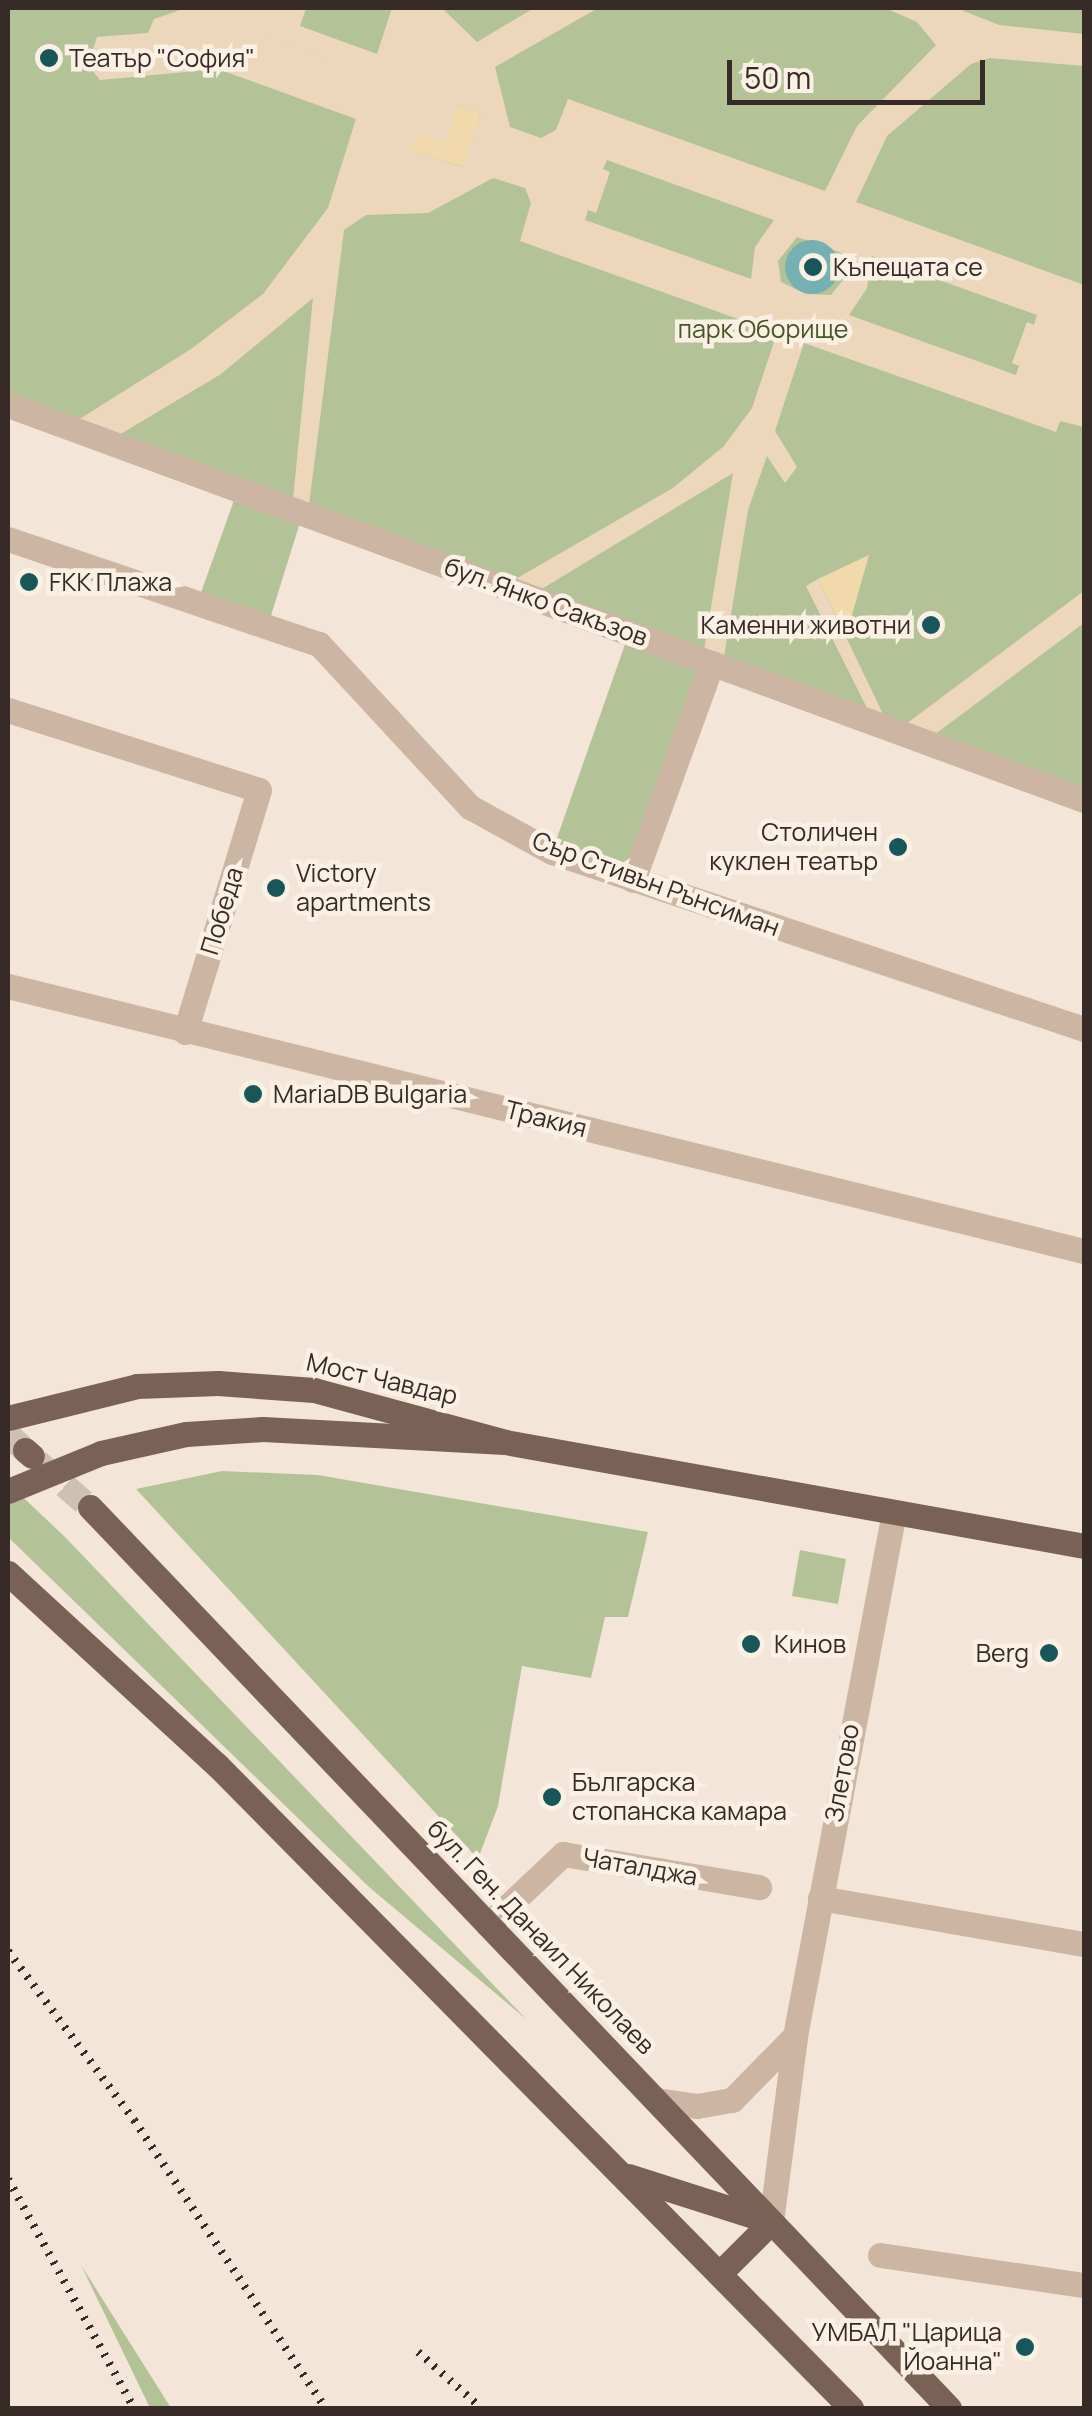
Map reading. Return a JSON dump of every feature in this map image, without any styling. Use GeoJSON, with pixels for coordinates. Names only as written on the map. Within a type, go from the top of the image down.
{"type":"FeatureCollection","features":[{"type":"Feature","properties":{"kind":"main road","name":"Мост Чавдар"},"geometry":{"type":"LineString","coordinates":[[8,1418],[137,1386],[218,1382],[314,1390],[505,1442],[1084,1546]]}},
{"type":"Feature","properties":{"kind":"main road","name":"Мост Чавдар"},"geometry":{"type":"LineString","coordinates":[[8,1490],[101,1453],[186,1434],[263,1428],[505,1442]]}},
{"type":"Feature","properties":{"kind":"main road","name":"бул. Ген. Данаил Николаев"},"geometry":{"type":"LineString","coordinates":[[90,1507],[948,2408]]}},
{"type":"Feature","properties":{"kind":"main road"},"geometry":{"type":"LineString","coordinates":[[8,1572],[217,1765],[851,2408]]}},
{"type":"Feature","properties":{"kind":"main road"},"geometry":{"type":"LineString","coordinates":[[622,2174],[771,2222],[720,2273]]}},
{"type":"Feature","properties":{"kind":"street","name":"бул. Янко Сакъзов"},"geometry":{"type":"LineString","coordinates":[[8,405],[1084,800]]}},
{"type":"Feature","properties":{"kind":"street","name":"Сър Стивън Рънсиман"},"geometry":{"type":"LineString","coordinates":[[8,538],[319,644],[470,808],[552,852],[1084,1029]]}},
{"type":"Feature","properties":{"kind":"street"},"geometry":{"type":"LineString","coordinates":[[633,880],[712,664]]}},
{"type":"Feature","properties":{"kind":"street","name":"Победа"},"geometry":{"type":"LineString","coordinates":[[8,710],[259,790],[185,1032]]}},
{"type":"Feature","properties":{"kind":"street","name":"Тракия"},"geometry":{"type":"LineString","coordinates":[[8,986],[1084,1251]]}},
{"type":"Feature","properties":{"kind":"street","name":"Злетово"},"geometry":{"type":"LineString","coordinates":[[771,2222],[795,2036],[894,1512]]}},
{"type":"Feature","properties":{"kind":"street","name":"Чаталджа"},"geometry":{"type":"LineString","coordinates":[[488,1924],[563,1854],[760,1888]]}},
{"type":"Feature","properties":{"kind":"street"},"geometry":{"type":"LineString","coordinates":[[820,1898],[1084,1944]]}},
{"type":"Feature","properties":{"kind":"street"},"geometry":{"type":"LineString","coordinates":[[656,2100],[698,2106],[732,2100],[795,2036]]}},
{"type":"Feature","properties":{"kind":"street"},"geometry":{"type":"LineString","coordinates":[[880,2255],[1084,2286]]}},
{"type":"Feature","properties":{"kind":"green space","name":"парк Оборище"},"geometry":{"type":"Polygon","coordinates":[[[8,8],[1084,8],[1084,790],[8,394],[8,8]]]}},
{"type":"Feature","properties":{"kind":"green space"},"geometry":{"type":"Polygon","coordinates":[[[238,489],[303,513],[268,625],[198,601],[238,489]]]}},
{"type":"Feature","properties":{"kind":"green space"},"geometry":{"type":"Polygon","coordinates":[[[629,633],[712,663],[633,880],[552,852],[629,633]]]}},
{"type":"Feature","properties":{"kind":"green space"},"geometry":{"type":"Polygon","coordinates":[[[222,1471],[318,1475],[648,1532],[628,1617],[605,1617],[591,1678],[522,1666],[498,1806],[478,1859],[136,1489],[222,1471]]]}},
{"type":"Feature","properties":{"kind":"green space"},"geometry":{"type":"Polygon","coordinates":[[[8,1483],[66,1538],[526,2019],[369,1887],[8,1537],[8,1483]]]}},
{"type":"Feature","properties":{"kind":"green space"},"geometry":{"type":"Polygon","coordinates":[[[800,1550],[846,1559],[838,1604],[792,1596],[800,1550]]]}},
{"type":"Feature","properties":{"kind":"green space"},"geometry":{"type":"Polygon","coordinates":[[[81,2265],[171,2408],[150,2408],[81,2265]]]}},
{"type":"Feature","properties":{"kind":"sand"},"geometry":{"type":"Polygon","coordinates":[[[458,106],[481,113],[464,167],[410,150],[416,132],[458,106]]]}},
{"type":"Feature","properties":{"kind":"sand"},"geometry":{"type":"Polygon","coordinates":[[[869,555],[846,636],[818,579],[869,555]]]}},
{"type":"Feature","properties":{"kind":"shaded area"},"geometry":{"type":"Polygon","coordinates":[[[186,8],[306,8],[300,26],[377,54],[392,8],[442,8],[477,42],[534,8],[598,8],[495,67],[510,127],[541,138],[556,130],[568,99],[825,191],[857,126],[936,45],[917,22],[885,8],[956,8],[999,25],[1084,34],[1084,66],[990,58],[971,64],[887,136],[856,202],[1084,285],[1084,427],[1060,421],[1056,432],[804,343],[775,431],[797,467],[785,483],[767,456],[748,510],[724,657],[704,650],[733,473],[540,590],[514,580],[673,488],[724,446],[752,408],[777,333],[520,241],[531,203],[525,188],[493,178],[428,213],[366,215],[344,230],[309,505],[293,499],[313,298],[221,374],[119,435],[78,420],[191,349],[263,294],[328,208],[356,119],[218,69],[100,80],[88,65],[97,37],[148,33],[154,19],[186,8]],[[458,106],[446,142],[417,133],[411,150],[463,167],[481,113],[458,106]],[[607,160],[603,169],[610,172],[596,213],[588,210],[585,220],[751,279],[755,247],[774,220],[607,160]],[[797,237],[778,261],[781,282],[806,294],[831,295],[843,280],[842,253],[797,237]],[[872,256],[867,288],[849,315],[1016,375],[1019,366],[1012,363],[1027,322],[1034,325],[1037,315],[872,256]]]}},
{"type":"Feature","properties":{"kind":"shaded area"},"geometry":{"type":"Polygon","coordinates":[[[818,579],[884,716],[868,710],[806,586],[818,579]]]}},
{"type":"Feature","properties":{"kind":"shaded area"},"geometry":{"type":"Polygon","coordinates":[[[1084,591],[1084,623],[934,735],[906,724],[1084,591]]]}},
{"type":"Feature","properties":{"kind":"water"},"geometry":{"type":"Polygon","coordinates":[[[812,240],[831,248],[839,267],[831,286],[812,294],[793,286],[785,267],[793,248],[812,240]]]}},
{"type":"Feature","properties":{"kind":"tunnel"},"geometry":{"type":"LineString","coordinates":[[8,1434],[25,1450]]}},
{"type":"Feature","properties":{"kind":"tunnel"},"geometry":{"type":"LineString","coordinates":[[37,1461],[90,1507]]}},
{"type":"Feature","properties":{"kind":"railway"},"geometry":{"type":"LineString","coordinates":[[8,1951],[134,2120],[325,2408]]}},
{"type":"Feature","properties":{"kind":"railway"},"geometry":{"type":"LineString","coordinates":[[8,2179],[134,2408]]}},
{"type":"Feature","properties":{"kind":"railway"},"geometry":{"type":"LineString","coordinates":[[418,2352],[481,2408]]}},
{"type":"Feature","properties":{"kind":"place","name":"Театър \"София\""},"geometry":{"type":"Point","coordinates":[49,58]}},
{"type":"Feature","properties":{"kind":"place","name":"Къпещата се"},"geometry":{"type":"Point","coordinates":[813,267]}},
{"type":"Feature","properties":{"kind":"place","name":"FKK Плажа"},"geometry":{"type":"Point","coordinates":[29,582]}},
{"type":"Feature","properties":{"kind":"place","name":"Каменни животни"},"geometry":{"type":"Point","coordinates":[931,625]}},
{"type":"Feature","properties":{"kind":"place","name":"Столичен куклен театър"},"geometry":{"type":"Point","coordinates":[898,847]}},
{"type":"Feature","properties":{"kind":"place","name":"Victory apartments"},"geometry":{"type":"Point","coordinates":[276,888]}},
{"type":"Feature","properties":{"kind":"place","name":"MariaDB Bulgaria"},"geometry":{"type":"Point","coordinates":[253,1094]}},
{"type":"Feature","properties":{"kind":"place","name":"Кинов"},"geometry":{"type":"Point","coordinates":[751,1644]}},
{"type":"Feature","properties":{"kind":"place","name":"Berg"},"geometry":{"type":"Point","coordinates":[1049,1653]}},
{"type":"Feature","properties":{"kind":"place","name":"Българска стопанска камара"},"geometry":{"type":"Point","coordinates":[552,1797]}},
{"type":"Feature","properties":{"kind":"place","name":"УМБАЛ \"Царица Йоанна\""},"geometry":{"type":"Point","coordinates":[1025,2347]}}]}
